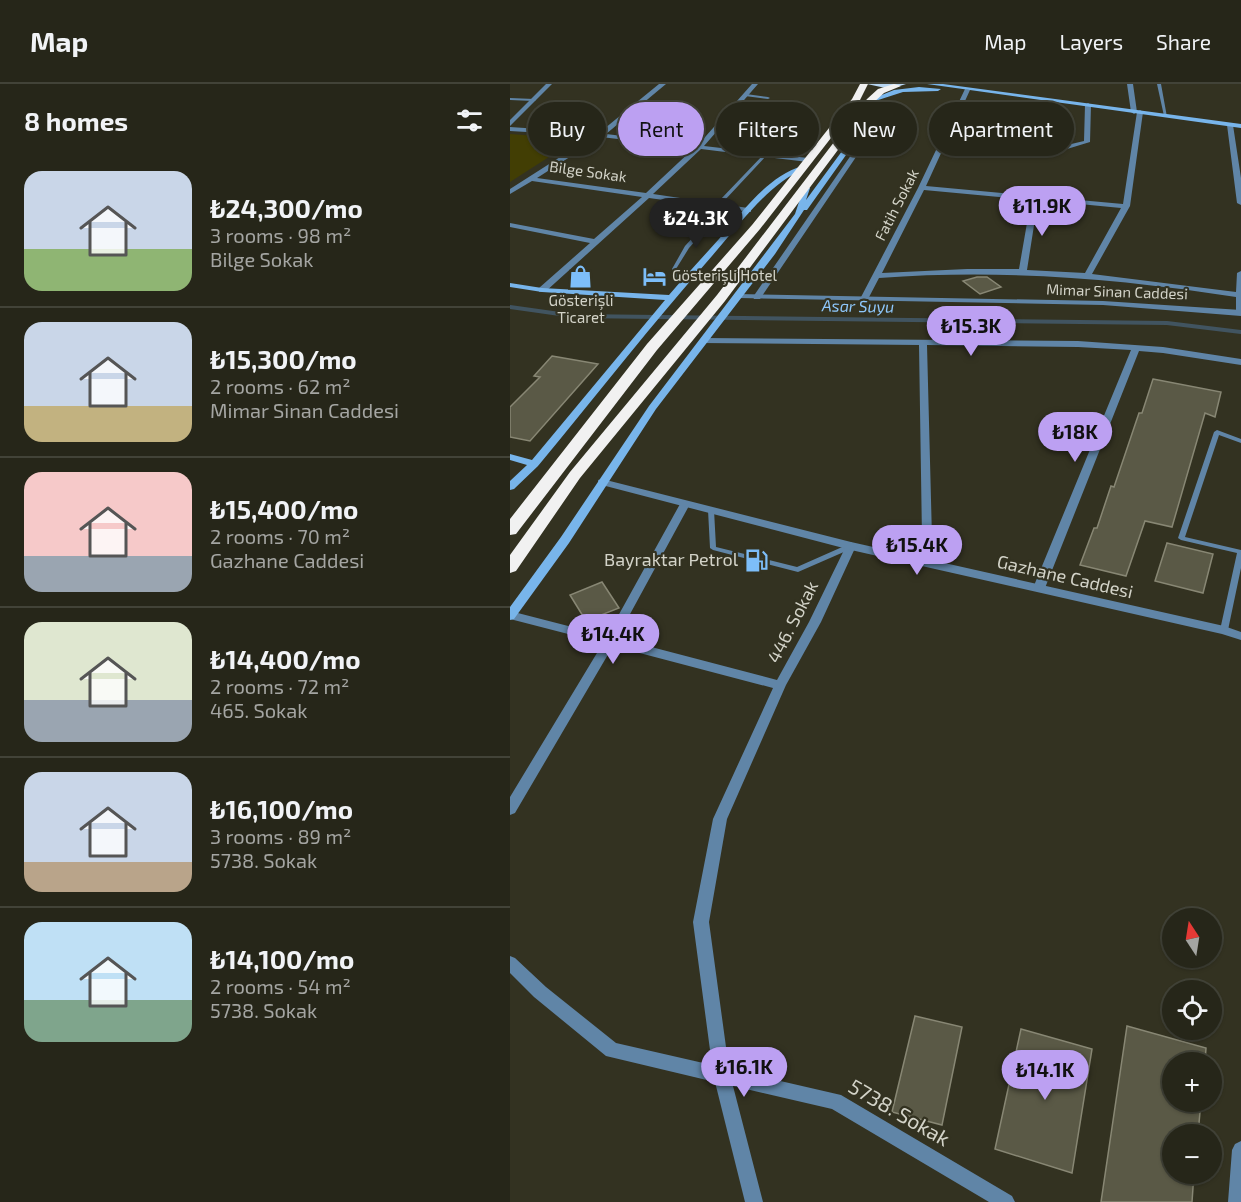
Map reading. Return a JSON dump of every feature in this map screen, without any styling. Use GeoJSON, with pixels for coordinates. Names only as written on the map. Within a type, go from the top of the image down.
{"type":"FeatureCollection","features":[{"type":"Feature","properties":{"kind":"highway"},"geometry":{"type":"LineString","coordinates":[[510,530],[652,347],[756,227],[856,100],[864,84]]}},
{"type":"Feature","properties":{"kind":"highway"},"geometry":{"type":"LineString","coordinates":[[870,102],[881,92],[899,85]]}},
{"type":"Feature","properties":{"kind":"highway"},"geometry":{"type":"LineString","coordinates":[[510,567],[575,475],[722,298],[831,154]]}},
{"type":"Feature","properties":{"kind":"main road"},"geometry":{"type":"LineString","coordinates":[[871,84],[899,85]]}},
{"type":"Feature","properties":{"kind":"main road"},"geometry":{"type":"LineString","coordinates":[[930,84],[1241,126]]}},
{"type":"Feature","properties":{"kind":"main road"},"geometry":{"type":"LineString","coordinates":[[945,84],[967,90]]}},
{"type":"Feature","properties":{"kind":"main road"},"geometry":{"type":"LineString","coordinates":[[871,102],[892,90],[907,88],[967,90]]}},
{"type":"Feature","properties":{"kind":"main road"},"geometry":{"type":"LineString","coordinates":[[511,616],[652,408],[737,298],[841,156]]}},
{"type":"Feature","properties":{"kind":"main road"},"geometry":{"type":"LineString","coordinates":[[510,487],[534,464],[684,283],[748,210],[779,180],[805,164]]}},
{"type":"Feature","properties":{"kind":"main road"},"geometry":{"type":"LineString","coordinates":[[798,215],[806,188]]}},
{"type":"Feature","properties":{"kind":"main road"},"geometry":{"type":"LineString","coordinates":[[510,285],[542,290],[672,298]]}},
{"type":"Feature","properties":{"kind":"main road"},"geometry":{"type":"LineString","coordinates":[[510,457],[534,464]]}},
{"type":"Feature","properties":{"kind":"street"},"geometry":{"type":"LineString","coordinates":[[510,124],[549,84]]}},
{"type":"Feature","properties":{"kind":"street"},"geometry":{"type":"LineString","coordinates":[[606,130],[663,84]]}},
{"type":"Feature","properties":{"kind":"street"},"geometry":{"type":"LineString","coordinates":[[704,144],[727,120],[754,84]]}},
{"type":"Feature","properties":{"kind":"street"},"geometry":{"type":"LineString","coordinates":[[1087,276],[1126,206],[1137,112],[1130,84]]}},
{"type":"Feature","properties":{"kind":"street","name":"Fatih Sokak"},"geometry":{"type":"LineString","coordinates":[[962,102],[967,90]]}},
{"type":"Feature","properties":{"kind":"street"},"geometry":{"type":"LineString","coordinates":[[1074,145],[1087,142],[1088,105]]}},
{"type":"Feature","properties":{"kind":"street"},"geometry":{"type":"LineString","coordinates":[[1230,125],[1241,202]]}},
{"type":"Feature","properties":{"kind":"street"},"geometry":{"type":"LineString","coordinates":[[510,129],[528,130]]}},
{"type":"Feature","properties":{"kind":"street"},"geometry":{"type":"LineString","coordinates":[[510,192],[566,156]]}},
{"type":"Feature","properties":{"kind":"street"},"geometry":{"type":"LineString","coordinates":[[542,290],[691,156]]}},
{"type":"Feature","properties":{"kind":"street"},"geometry":{"type":"LineString","coordinates":[[769,156],[805,164]]}},
{"type":"Feature","properties":{"kind":"street"},"geometry":{"type":"LineString","coordinates":[[757,297],[854,156]]}},
{"type":"Feature","properties":{"kind":"street","name":"Fatih Sokak"},"geometry":{"type":"LineString","coordinates":[[864,299],[937,156]]}},
{"type":"Feature","properties":{"kind":"street","name":"Bilge Sokak"},"geometry":{"type":"LineString","coordinates":[[531,178],[748,210]]}},
{"type":"Feature","properties":{"kind":"street"},"geometry":{"type":"LineString","coordinates":[[922,188],[1126,206]]}},
{"type":"Feature","properties":{"kind":"street"},"geometry":{"type":"LineString","coordinates":[[1023,272],[1035,198]]}},
{"type":"Feature","properties":{"kind":"street"},"geometry":{"type":"LineString","coordinates":[[798,215],[811,219]]}},
{"type":"Feature","properties":{"kind":"street"},"geometry":{"type":"LineString","coordinates":[[510,225],[594,241]]}},
{"type":"Feature","properties":{"kind":"street"},"geometry":{"type":"LineString","coordinates":[[875,276],[954,270],[1023,272],[1158,283],[1240,295]]}},
{"type":"Feature","properties":{"kind":"street"},"geometry":{"type":"LineString","coordinates":[[1240,313],[1241,273]]}},
{"type":"Feature","properties":{"kind":"street","name":"Mimar Sinan Caddesi"},"geometry":{"type":"LineString","coordinates":[[737,298],[1102,303],[1240,313]]}},
{"type":"Feature","properties":{"kind":"street"},"geometry":{"type":"LineString","coordinates":[[705,338],[1078,344],[1136,348],[1241,362]]}},
{"type":"Feature","properties":{"kind":"street"},"geometry":{"type":"LineString","coordinates":[[920,562],[927,538],[923,343]]}},
{"type":"Feature","properties":{"kind":"street"},"geometry":{"type":"LineString","coordinates":[[1039,588],[1136,348]]}},
{"type":"Feature","properties":{"kind":"street","name":"Gazhane Caddesi"},"geometry":{"type":"LineString","coordinates":[[602,482],[852,546],[1224,630],[1241,636]]}},
{"type":"Feature","properties":{"kind":"street"},"geometry":{"type":"LineString","coordinates":[[510,809],[610,641],[684,504]]}},
{"type":"Feature","properties":{"kind":"street","name":"446. Sokak"},"geometry":{"type":"LineString","coordinates":[[511,616],[780,686],[852,546]]}},
{"type":"Feature","properties":{"kind":"street"},"geometry":{"type":"LineString","coordinates":[[754,1202],[722,1075],[701,922],[720,819],[780,686]]}},
{"type":"Feature","properties":{"kind":"street","name":"5738. Sokak"},"geometry":{"type":"LineString","coordinates":[[510,963],[540,992],[612,1050],[835,1101],[1006,1202]]}},
{"type":"Feature","properties":{"kind":"street"},"geometry":{"type":"LineString","coordinates":[[1237,1202],[1241,1150]]}},
{"type":"Feature","properties":{"kind":"lane"},"geometry":{"type":"LineString","coordinates":[[1159,84],[1166,116]]}},
{"type":"Feature","properties":{"kind":"lane"},"geometry":{"type":"LineString","coordinates":[[746,95],[768,98]]}},
{"type":"Feature","properties":{"kind":"lane"},"geometry":{"type":"LineString","coordinates":[[510,99],[534,100]]}},
{"type":"Feature","properties":{"kind":"lane"},"geometry":{"type":"LineString","coordinates":[[684,283],[675,273],[675,266],[687,247],[720,206],[764,156]]}},
{"type":"Feature","properties":{"kind":"lane"},"geometry":{"type":"LineString","coordinates":[[1224,630],[1241,552],[1180,538],[1217,432],[1241,441]]}},
{"type":"Feature","properties":{"kind":"lane"},"geometry":{"type":"LineString","coordinates":[[711,510],[713,548],[756,561],[798,570],[852,546]]}},
{"type":"Feature","properties":{"kind":"shaded area"},"geometry":{"type":"Polygon","coordinates":[[[510,134],[528,135],[528,156],[551,156],[510,182],[510,134]]]}},
{"type":"Feature","properties":{"kind":"building"},"geometry":{"type":"Polygon","coordinates":[[[987,277],[1001,287],[980,294],[963,281],[987,277]]]}},
{"type":"Feature","properties":{"kind":"building"},"geometry":{"type":"Polygon","coordinates":[[[552,356],[598,364],[530,441],[510,437],[510,407],[540,377],[534,376],[552,356]]]}},
{"type":"Feature","properties":{"kind":"building"},"geometry":{"type":"Polygon","coordinates":[[[1153,379],[1221,392],[1215,417],[1205,413],[1172,527],[1145,521],[1126,576],[1080,565],[1094,528],[1097,528],[1111,486],[1114,487],[1153,379]]]}},
{"type":"Feature","properties":{"kind":"building"},"geometry":{"type":"Polygon","coordinates":[[[1167,543],[1213,554],[1203,593],[1155,581],[1167,543]]]}},
{"type":"Feature","properties":{"kind":"building"},"geometry":{"type":"Polygon","coordinates":[[[602,582],[619,608],[586,621],[570,595],[602,582]]]}},
{"type":"Feature","properties":{"kind":"building"},"geometry":{"type":"Polygon","coordinates":[[[915,1016],[962,1027],[942,1125],[892,1112],[915,1016]]]}},
{"type":"Feature","properties":{"kind":"building"},"geometry":{"type":"Polygon","coordinates":[[[1127,1026],[1162,1036],[1162,1040],[1177,1040],[1206,1048],[1206,1052],[1162,1052],[1162,1112],[1200,1112],[1199,1124],[1162,1124],[1162,1184],[1193,1184],[1192,1202],[1101,1202],[1127,1026]]]}},
{"type":"Feature","properties":{"kind":"building"},"geometry":{"type":"Polygon","coordinates":[[[1021,1029],[1092,1049],[1072,1173],[995,1149],[1021,1029]]]}},
{"type":"Feature","properties":{"kind":"waterway","name":"Asar Suyu"},"geometry":{"type":"LineString","coordinates":[[510,307],[574,316],[1167,323],[1241,332]]}},
{"type":"Feature","properties":{"kind":"place","name":"Gösterişli Hotel"},"geometry":{"type":"Point","coordinates":[654,276]}},
{"type":"Feature","properties":{"kind":"place","name":"Gösterişli Ticaret"},"geometry":{"type":"Point","coordinates":[581,277]}},
{"type":"Feature","properties":{"kind":"place","name":"Bayraktar Petrol"},"geometry":{"type":"Point","coordinates":[756,560]}}]}
